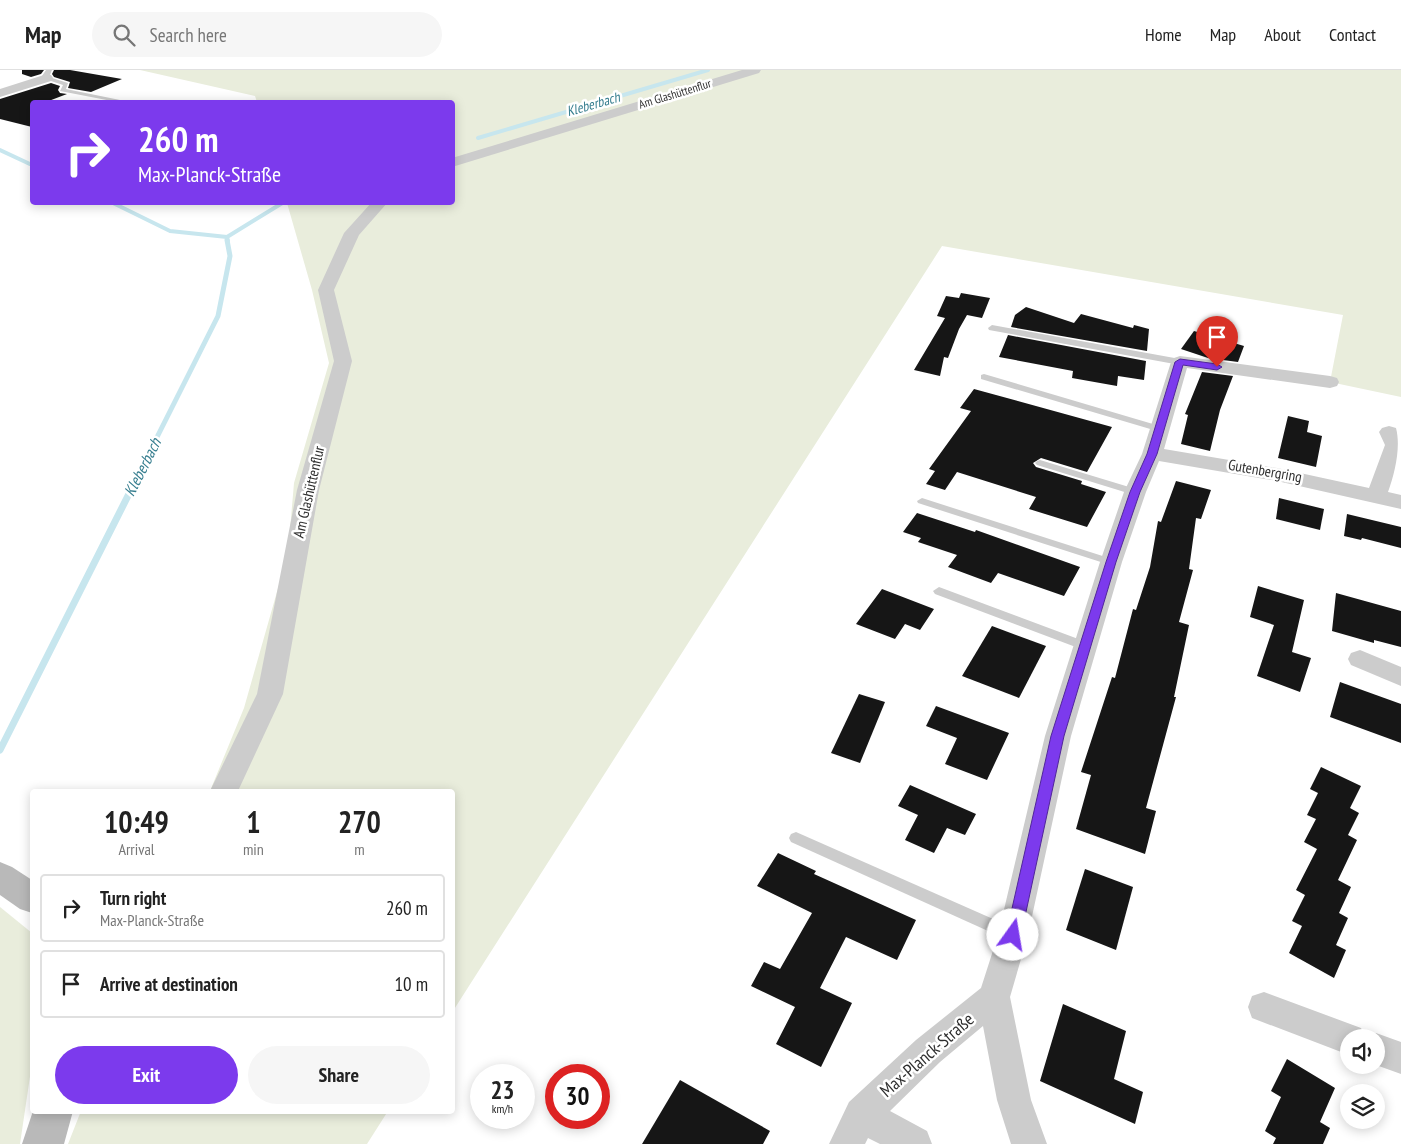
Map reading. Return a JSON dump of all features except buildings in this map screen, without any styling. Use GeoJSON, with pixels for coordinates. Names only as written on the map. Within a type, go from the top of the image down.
{"type":"FeatureCollection","features":[{"type":"Feature","properties":{"kind":"street","name":"Am Glashüttenflur"},"geometry":{"type":"LineString","coordinates":[[455,162],[755,70]]}},
{"type":"Feature","properties":{"kind":"street"},"geometry":{"type":"LineString","coordinates":[[0,94],[48,74]]}},
{"type":"Feature","properties":{"kind":"street","name":"Am Glashüttenflur"},"geometry":{"type":"LineString","coordinates":[[225,789],[270,694],[308,490],[342,361],[326,290],[352,232],[378,205]]}},
{"type":"Feature","properties":{"kind":"street"},"geometry":{"type":"LineString","coordinates":[[1180,362],[1330,382]]}},
{"type":"Feature","properties":{"kind":"street","name":"Max-Planck-Straße"},"geometry":{"type":"LineString","coordinates":[[1029,1144],[1014,1100],[994,997],[1013,935],[1058,736],[1084,646],[1135,492],[1152,454],[1180,362]]}},
{"type":"Feature","properties":{"kind":"street"},"geometry":{"type":"LineString","coordinates":[[1376,496],[1395,445],[1389,432]]}},
{"type":"Feature","properties":{"kind":"street","name":"Gutenbergring"},"geometry":{"type":"LineString","coordinates":[[1152,454],[1214,462],[1321,482],[1401,502]]}},
{"type":"Feature","properties":{"kind":"street"},"geometry":{"type":"LineString","coordinates":[[1360,659],[1401,677]]}},
{"type":"Feature","properties":{"kind":"street"},"geometry":{"type":"LineString","coordinates":[[0,877],[30,897]]}},
{"type":"Feature","properties":{"kind":"street","name":"Max-Planck-Straße"},"geometry":{"type":"LineString","coordinates":[[914,1144],[854,1129],[928,1051],[994,997]]}},
{"type":"Feature","properties":{"kind":"street"},"geometry":{"type":"LineString","coordinates":[[1264,1007],[1340,1036]]}},
{"type":"Feature","properties":{"kind":"street"},"geometry":{"type":"LineString","coordinates":[[1385,1052],[1401,1058]]}},
{"type":"Feature","properties":{"kind":"street"},"geometry":{"type":"LineString","coordinates":[[43,1144],[52,1114]]}},
{"type":"Feature","properties":{"kind":"lane"},"geometry":{"type":"LineString","coordinates":[[48,74],[66,84],[62,90],[118,100]]}},
{"type":"Feature","properties":{"kind":"lane"},"geometry":{"type":"LineString","coordinates":[[992,328],[1180,362]]}},
{"type":"Feature","properties":{"kind":"lane"},"geometry":{"type":"LineString","coordinates":[[984,377],[1160,429]]}},
{"type":"Feature","properties":{"kind":"lane"},"geometry":{"type":"LineString","coordinates":[[1040,463],[1135,492]]}},
{"type":"Feature","properties":{"kind":"lane"},"geometry":{"type":"LineString","coordinates":[[922,501],[1111,562]]}},
{"type":"Feature","properties":{"kind":"lane"},"geometry":{"type":"LineString","coordinates":[[939,592],[1084,646]]}},
{"type":"Feature","properties":{"kind":"lane"},"geometry":{"type":"LineString","coordinates":[[796,838],[1013,935]]}},
{"type":"Feature","properties":{"kind":"green space"},"geometry":{"type":"Polygon","coordinates":[[[140,70],[1401,70],[1401,397],[1330,382],[1343,315],[942,246],[455,1008],[455,789],[211,789],[244,708],[288,553],[294,483],[329,363],[312,290],[288,205],[455,205],[455,100],[256,100],[255,96],[140,70]]]}},
{"type":"Feature","properties":{"kind":"green space"},"geometry":{"type":"Polygon","coordinates":[[[0,907],[30,931],[30,1076],[20,1144],[0,1144],[0,907]]]}},
{"type":"Feature","properties":{"kind":"green space"},"geometry":{"type":"Polygon","coordinates":[[[80,1114],[386,1114],[367,1144],[68,1144],[80,1114]]]}},
{"type":"Feature","properties":{"kind":"waterway","name":"Kleberbach"},"geometry":{"type":"LineString","coordinates":[[478,138],[708,70]]}},
{"type":"Feature","properties":{"kind":"waterway"},"geometry":{"type":"LineString","coordinates":[[0,150],[30,164]]}},
{"type":"Feature","properties":{"kind":"waterway"},"geometry":{"type":"LineString","coordinates":[[117,205],[170,231],[227,237]]}},
{"type":"Feature","properties":{"kind":"waterway","name":"Kleberbach"},"geometry":{"type":"LineString","coordinates":[[227,237],[279,205]]}},
{"type":"Feature","properties":{"kind":"waterway","name":"Kleberbach"},"geometry":{"type":"LineString","coordinates":[[227,237],[228,241]]}},
{"type":"Feature","properties":{"kind":"waterway","name":"Kleberbach"},"geometry":{"type":"LineString","coordinates":[[143,465],[218,316],[230,256],[227,240]]}},
{"type":"Feature","properties":{"kind":"waterway","name":"Kleberbach"},"geometry":{"type":"LineString","coordinates":[[0,750],[144,464]]}},
{"type":"Feature","properties":{"kind":"route"},"geometry":{"type":"LineString","coordinates":[[1013,935],[1058,736],[1084,646],[1135,492],[1152,454],[1180,362],[1217,367]]}}]}
